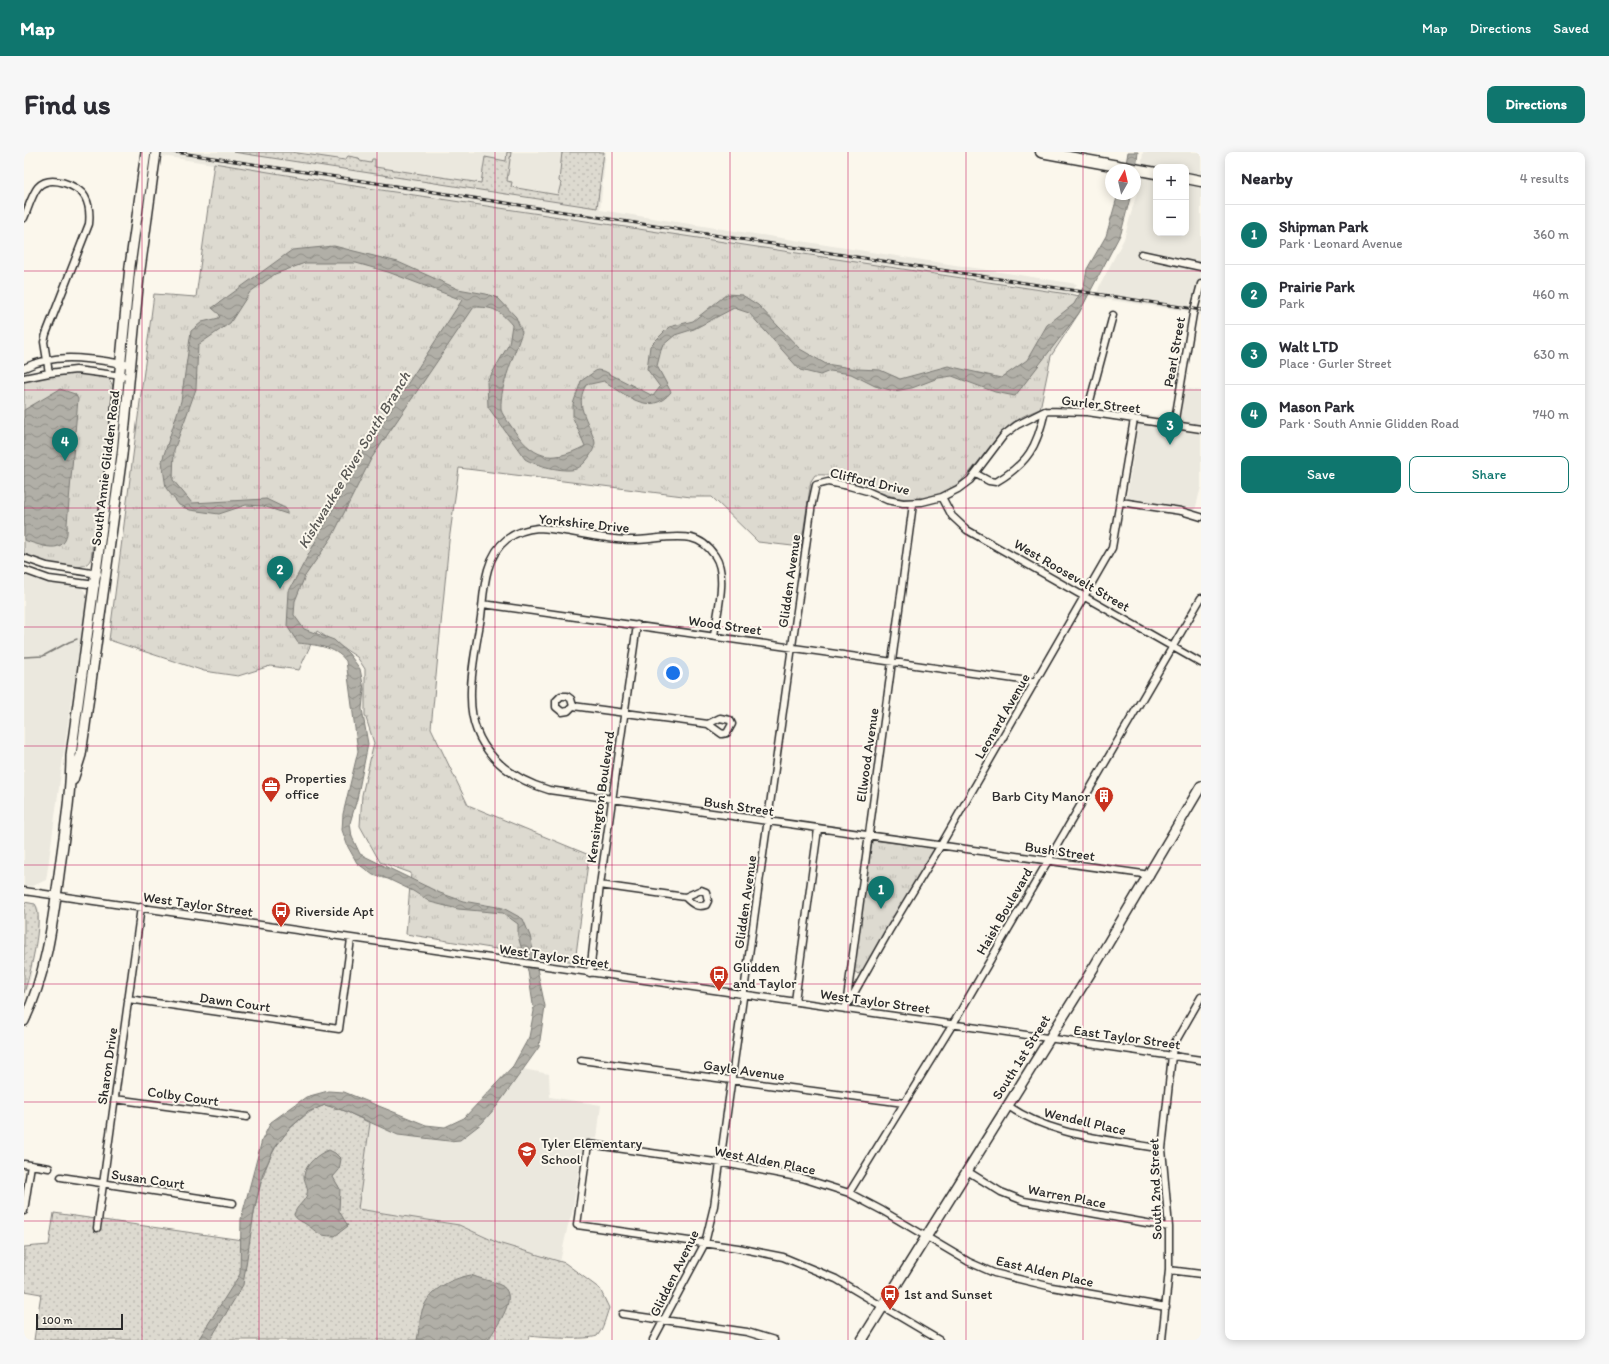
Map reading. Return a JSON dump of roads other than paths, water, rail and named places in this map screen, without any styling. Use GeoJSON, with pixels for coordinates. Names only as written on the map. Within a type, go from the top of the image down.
{"type":"FeatureCollection","features":[{"type":"Feature","properties":{"kind":"main road","name":"South Annie Glidden Road"},"geometry":{"type":"LineString","coordinates":[[24,1021],[41,978],[56,895],[71,787],[71,754],[112,453],[130,266],[146,152]]}},
{"type":"Feature","properties":{"kind":"main road","name":"South Annie Glidden Road"},"geometry":{"type":"LineString","coordinates":[[71,787],[81,755],[104,586],[130,377],[139,277],[156,152]]}},
{"type":"Feature","properties":{"kind":"main road"},"geometry":{"type":"LineString","coordinates":[[1041,152],[1153,173]]}},
{"type":"Feature","properties":{"kind":"main road"},"geometry":{"type":"LineString","coordinates":[[1189,179],[1201,181]]}},
{"type":"Feature","properties":{"kind":"main road","name":"South 1st Street"},"geometry":{"type":"LineString","coordinates":[[862,1340],[1050,1038],[1150,874],[1201,786]]}},
{"type":"Feature","properties":{"kind":"street"},"geometry":{"type":"LineString","coordinates":[[24,218],[38,186],[45,182],[59,181],[75,187],[85,196],[90,214],[89,224],[46,334],[44,342],[49,373]]}},
{"type":"Feature","properties":{"kind":"street"},"geometry":{"type":"LineString","coordinates":[[1141,254],[1201,267]]}},
{"type":"Feature","properties":{"kind":"street","name":"Pearl Street"},"geometry":{"type":"LineString","coordinates":[[1174,425],[1193,314],[1200,287]]}},
{"type":"Feature","properties":{"kind":"street"},"geometry":{"type":"LineString","coordinates":[[1087,412],[1113,315]]}},
{"type":"Feature","properties":{"kind":"street"},"geometry":{"type":"LineString","coordinates":[[24,368],[47,360],[74,357],[131,365]]}},
{"type":"Feature","properties":{"kind":"street"},"geometry":{"type":"LineString","coordinates":[[24,378],[49,373],[82,371],[130,377]]}},
{"type":"Feature","properties":{"kind":"street"},"geometry":{"type":"LineString","coordinates":[[976,474],[989,481],[996,482],[1019,466],[1035,446],[1046,411]]}},
{"type":"Feature","properties":{"kind":"street","name":"Gurler Street"},"geometry":{"type":"LineString","coordinates":[[1046,411],[1087,412],[1201,429]]}},
{"type":"Feature","properties":{"kind":"street","name":"Clifford Drive"},"geometry":{"type":"LineString","coordinates":[[812,503],[816,485],[828,482],[866,491],[887,500],[913,504],[942,497],[965,485],[976,474],[1004,435],[1017,425],[1046,411]]}},
{"type":"Feature","properties":{"kind":"street","name":"Leonard Avenue"},"geometry":{"type":"LineString","coordinates":[[846,1009],[889,931],[941,846],[1035,682],[1086,597],[1112,548],[1134,419]]}},
{"type":"Feature","properties":{"kind":"street","name":"West Roosevelt Street"},"geometry":{"type":"LineString","coordinates":[[942,497],[952,516],[962,527],[1201,663]]}},
{"type":"Feature","properties":{"kind":"street"},"geometry":{"type":"LineString","coordinates":[[1121,502],[1181,511],[1201,517]]}},
{"type":"Feature","properties":{"kind":"street","name":"Glidden Avenue"},"geometry":{"type":"LineString","coordinates":[[653,1340],[705,1243],[714,1206],[812,503]]}},
{"type":"Feature","properties":{"kind":"street","name":"Ellwood Avenue"},"geometry":{"type":"LineString","coordinates":[[846,1009],[913,504]]}},
{"type":"Feature","properties":{"kind":"street","name":"Yorkshire Drive"},"geometry":{"type":"LineString","coordinates":[[483,604],[488,568],[494,553],[505,540],[519,532],[540,528],[625,540],[688,538],[699,541],[708,547],[715,555],[721,569],[714,636]]}},
{"type":"Feature","properties":{"kind":"street"},"geometry":{"type":"LineString","coordinates":[[24,558],[48,566],[105,576]]}},
{"type":"Feature","properties":{"kind":"street"},"geometry":{"type":"LineString","coordinates":[[24,570],[49,579],[104,586]]}},
{"type":"Feature","properties":{"kind":"street","name":"Haish Boulevard"},"geometry":{"type":"LineString","coordinates":[[849,1193],[953,1024],[1201,598]]}},
{"type":"Feature","properties":{"kind":"street","name":"Wood Street"},"geometry":{"type":"LineString","coordinates":[[483,604],[1035,682]]}},
{"type":"Feature","properties":{"kind":"street","name":"Bush Street"},"geometry":{"type":"LineString","coordinates":[[483,604],[471,697],[475,724],[488,750],[507,770],[530,784],[548,790],[768,822],[1150,874]]}},
{"type":"Feature","properties":{"kind":"street","name":"Kensington Boulevard"},"geometry":{"type":"LineString","coordinates":[[590,973],[600,885],[637,625]]}},
{"type":"Feature","properties":{"kind":"street"},"geometry":{"type":"LineString","coordinates":[[573,706],[708,724]]}},
{"type":"Feature","properties":{"kind":"street"},"geometry":{"type":"LineString","coordinates":[[795,1001],[818,829]]}},
{"type":"Feature","properties":{"kind":"street"},"geometry":{"type":"LineString","coordinates":[[600,885],[685,897]]}},
{"type":"Feature","properties":{"kind":"street","name":"West Taylor Street"},"geometry":{"type":"LineString","coordinates":[[24,891],[1050,1038]]}},
{"type":"Feature","properties":{"kind":"street","name":"Sharon Drive"},"geometry":{"type":"LineString","coordinates":[[97,1228],[141,907]]}},
{"type":"Feature","properties":{"kind":"street","name":"Dawn Court"},"geometry":{"type":"LineString","coordinates":[[128,999],[338,1029],[351,939]]}},
{"type":"Feature","properties":{"kind":"street","name":"South 2nd Street"},"geometry":{"type":"LineString","coordinates":[[1162,1340],[1169,1270],[1169,1227],[1162,1149],[1173,1046],[1201,997]]}},
{"type":"Feature","properties":{"kind":"street","name":"East Taylor Street"},"geometry":{"type":"LineString","coordinates":[[1050,1038],[1201,1060]]}},
{"type":"Feature","properties":{"kind":"street","name":"Gayle Avenue"},"geometry":{"type":"LineString","coordinates":[[581,1060],[904,1103]]}},
{"type":"Feature","properties":{"kind":"street","name":"Colby Court"},"geometry":{"type":"LineString","coordinates":[[115,1099],[248,1117]]}},
{"type":"Feature","properties":{"kind":"street","name":"Wendell Place"},"geometry":{"type":"LineString","coordinates":[[1007,1105],[1028,1119],[1055,1130],[1162,1149]]}},
{"type":"Feature","properties":{"kind":"street","name":"West Alden Place"},"geometry":{"type":"LineString","coordinates":[[705,1243],[577,1225],[588,1144],[784,1173],[849,1193],[883,1211],[926,1237]]}},
{"type":"Feature","properties":{"kind":"street"},"geometry":{"type":"LineString","coordinates":[[24,1164],[50,1168]]}},
{"type":"Feature","properties":{"kind":"street"},"geometry":{"type":"LineString","coordinates":[[24,1211],[32,1165]]}},
{"type":"Feature","properties":{"kind":"street","name":"Warren Place"},"geometry":{"type":"LineString","coordinates":[[967,1171],[1001,1192],[1024,1201],[1169,1227]]}},
{"type":"Feature","properties":{"kind":"street","name":"Susan Court"},"geometry":{"type":"LineString","coordinates":[[61,1177],[233,1203]]}},
{"type":"Feature","properties":{"kind":"street","name":"East Alden Place"},"geometry":{"type":"LineString","coordinates":[[926,1237],[977,1266],[1012,1279],[1166,1307]]}},
{"type":"Feature","properties":{"kind":"street"},"geometry":{"type":"LineString","coordinates":[[705,1243],[766,1253],[799,1262],[836,1279],[939,1340]]}},
{"type":"Feature","properties":{"kind":"street"},"geometry":{"type":"LineString","coordinates":[[1169,1270],[1201,1274]]}},
{"type":"Feature","properties":{"kind":"street"},"geometry":{"type":"LineString","coordinates":[[622,1314],[665,1320],[774,1340]]}},
{"type":"Feature","properties":{"kind":"water"},"geometry":{"type":"Polygon","coordinates":[[[1128,152],[1138,152],[1137,164],[1126,164],[1128,152]]]}},
{"type":"Feature","properties":{"kind":"water"},"geometry":{"type":"Polygon","coordinates":[[[1116,200],[1129,200],[1121,233],[1079,313],[1015,396],[995,392],[952,376],[938,378],[912,388],[894,391],[875,386],[851,374],[830,371],[820,375],[800,370],[749,313],[734,308],[694,329],[675,335],[662,346],[657,366],[671,392],[663,400],[655,403],[638,401],[604,381],[586,385],[583,391],[581,403],[595,443],[593,450],[583,465],[571,470],[542,466],[525,459],[488,407],[487,382],[509,344],[512,325],[496,310],[474,307],[371,459],[332,537],[305,576],[295,601],[294,615],[304,629],[334,640],[349,654],[360,669],[364,689],[362,709],[368,744],[357,799],[350,823],[352,837],[360,854],[440,893],[463,901],[503,908],[523,919],[530,936],[545,1006],[539,1047],[497,1106],[482,1123],[460,1140],[449,1141],[398,1135],[345,1111],[325,1105],[308,1112],[290,1128],[274,1149],[263,1173],[255,1206],[243,1285],[210,1340],[198,1340],[240,1274],[241,1219],[262,1140],[271,1122],[306,1097],[328,1091],[344,1092],[426,1125],[445,1127],[464,1118],[513,1066],[529,1037],[534,1011],[528,971],[518,936],[518,924],[503,913],[458,909],[430,902],[413,891],[388,879],[373,875],[357,863],[348,847],[342,830],[343,814],[358,751],[346,661],[330,649],[298,643],[287,626],[289,591],[364,451],[462,300],[388,272],[356,263],[305,263],[275,274],[250,292],[230,323],[198,345],[196,389],[174,450],[173,480],[192,503],[266,499],[287,509],[287,514],[263,506],[246,505],[219,514],[190,510],[179,505],[166,488],[162,461],[181,401],[191,331],[202,322],[219,318],[220,315],[212,308],[292,250],[334,246],[398,262],[458,289],[486,294],[498,298],[516,317],[522,332],[505,380],[501,399],[502,413],[519,437],[535,452],[552,456],[562,455],[573,452],[585,446],[573,418],[573,404],[581,381],[597,370],[604,371],[653,396],[660,387],[647,369],[650,346],[669,327],[693,321],[727,294],[742,295],[758,305],[800,349],[826,364],[857,369],[880,370],[900,379],[948,366],[1001,378],[1027,360],[1047,325],[1074,304],[1084,286],[1087,269],[1106,236],[1116,200]]]}},
{"type":"Feature","properties":{"kind":"water"},"geometry":{"type":"Polygon","coordinates":[[[60,389],[75,394],[78,399],[67,534],[64,541],[60,545],[48,547],[24,540],[24,410],[60,389]]]}},
{"type":"Feature","properties":{"kind":"water"},"geometry":{"type":"Polygon","coordinates":[[[329,1150],[341,1159],[339,1170],[333,1177],[340,1189],[339,1211],[348,1226],[335,1236],[318,1233],[297,1219],[294,1215],[307,1194],[304,1176],[307,1167],[317,1156],[329,1150]]]}},
{"type":"Feature","properties":{"kind":"water"},"geometry":{"type":"Polygon","coordinates":[[[471,1275],[498,1284],[505,1288],[508,1295],[508,1302],[501,1319],[488,1340],[417,1340],[421,1315],[428,1299],[433,1293],[447,1283],[471,1275]]]}},
{"type":"Feature","properties":{"kind":"waterway"},"geometry":{"type":"LineString","coordinates":[[24,657],[43,656],[77,639]]}},
{"type":"Feature","properties":{"kind":"railway"},"geometry":{"type":"LineString","coordinates":[[175,152],[1201,310]]}},
{"type":"Feature","properties":{"kind":"place","name":"Walt LTD"},"geometry":{"type":"Point","coordinates":[1170,445]}},
{"type":"Feature","properties":{"kind":"place","name":"Mason Park"},"geometry":{"type":"Point","coordinates":[65,461]}},
{"type":"Feature","properties":{"kind":"place","name":"Prairie Park"},"geometry":{"type":"Point","coordinates":[280,589]}},
{"type":"Feature","properties":{"kind":"place","name":"Properties office"},"geometry":{"type":"Point","coordinates":[271,803]}},
{"type":"Feature","properties":{"kind":"place","name":"Barb City Manor"},"geometry":{"type":"Point","coordinates":[1104,813]}},
{"type":"Feature","properties":{"kind":"place","name":"Shipman Park"},"geometry":{"type":"Point","coordinates":[881,909]}},
{"type":"Feature","properties":{"kind":"place","name":"Riverside Apt"},"geometry":{"type":"Point","coordinates":[281,928]}},
{"type":"Feature","properties":{"kind":"place","name":"Glidden and Taylor"},"geometry":{"type":"Point","coordinates":[719,992]}},
{"type":"Feature","properties":{"kind":"place","name":"Tyler Elementary School"},"geometry":{"type":"Point","coordinates":[527,1168]}},
{"type":"Feature","properties":{"kind":"place","name":"1st and Sunset"},"geometry":{"type":"Point","coordinates":[890,1311]}},
{"type":"Feature","properties":{"kind":"water label","name":"Kishwaukee River South Branch"},"geometry":{"type":"Point","coordinates":[354,460]}}]}
